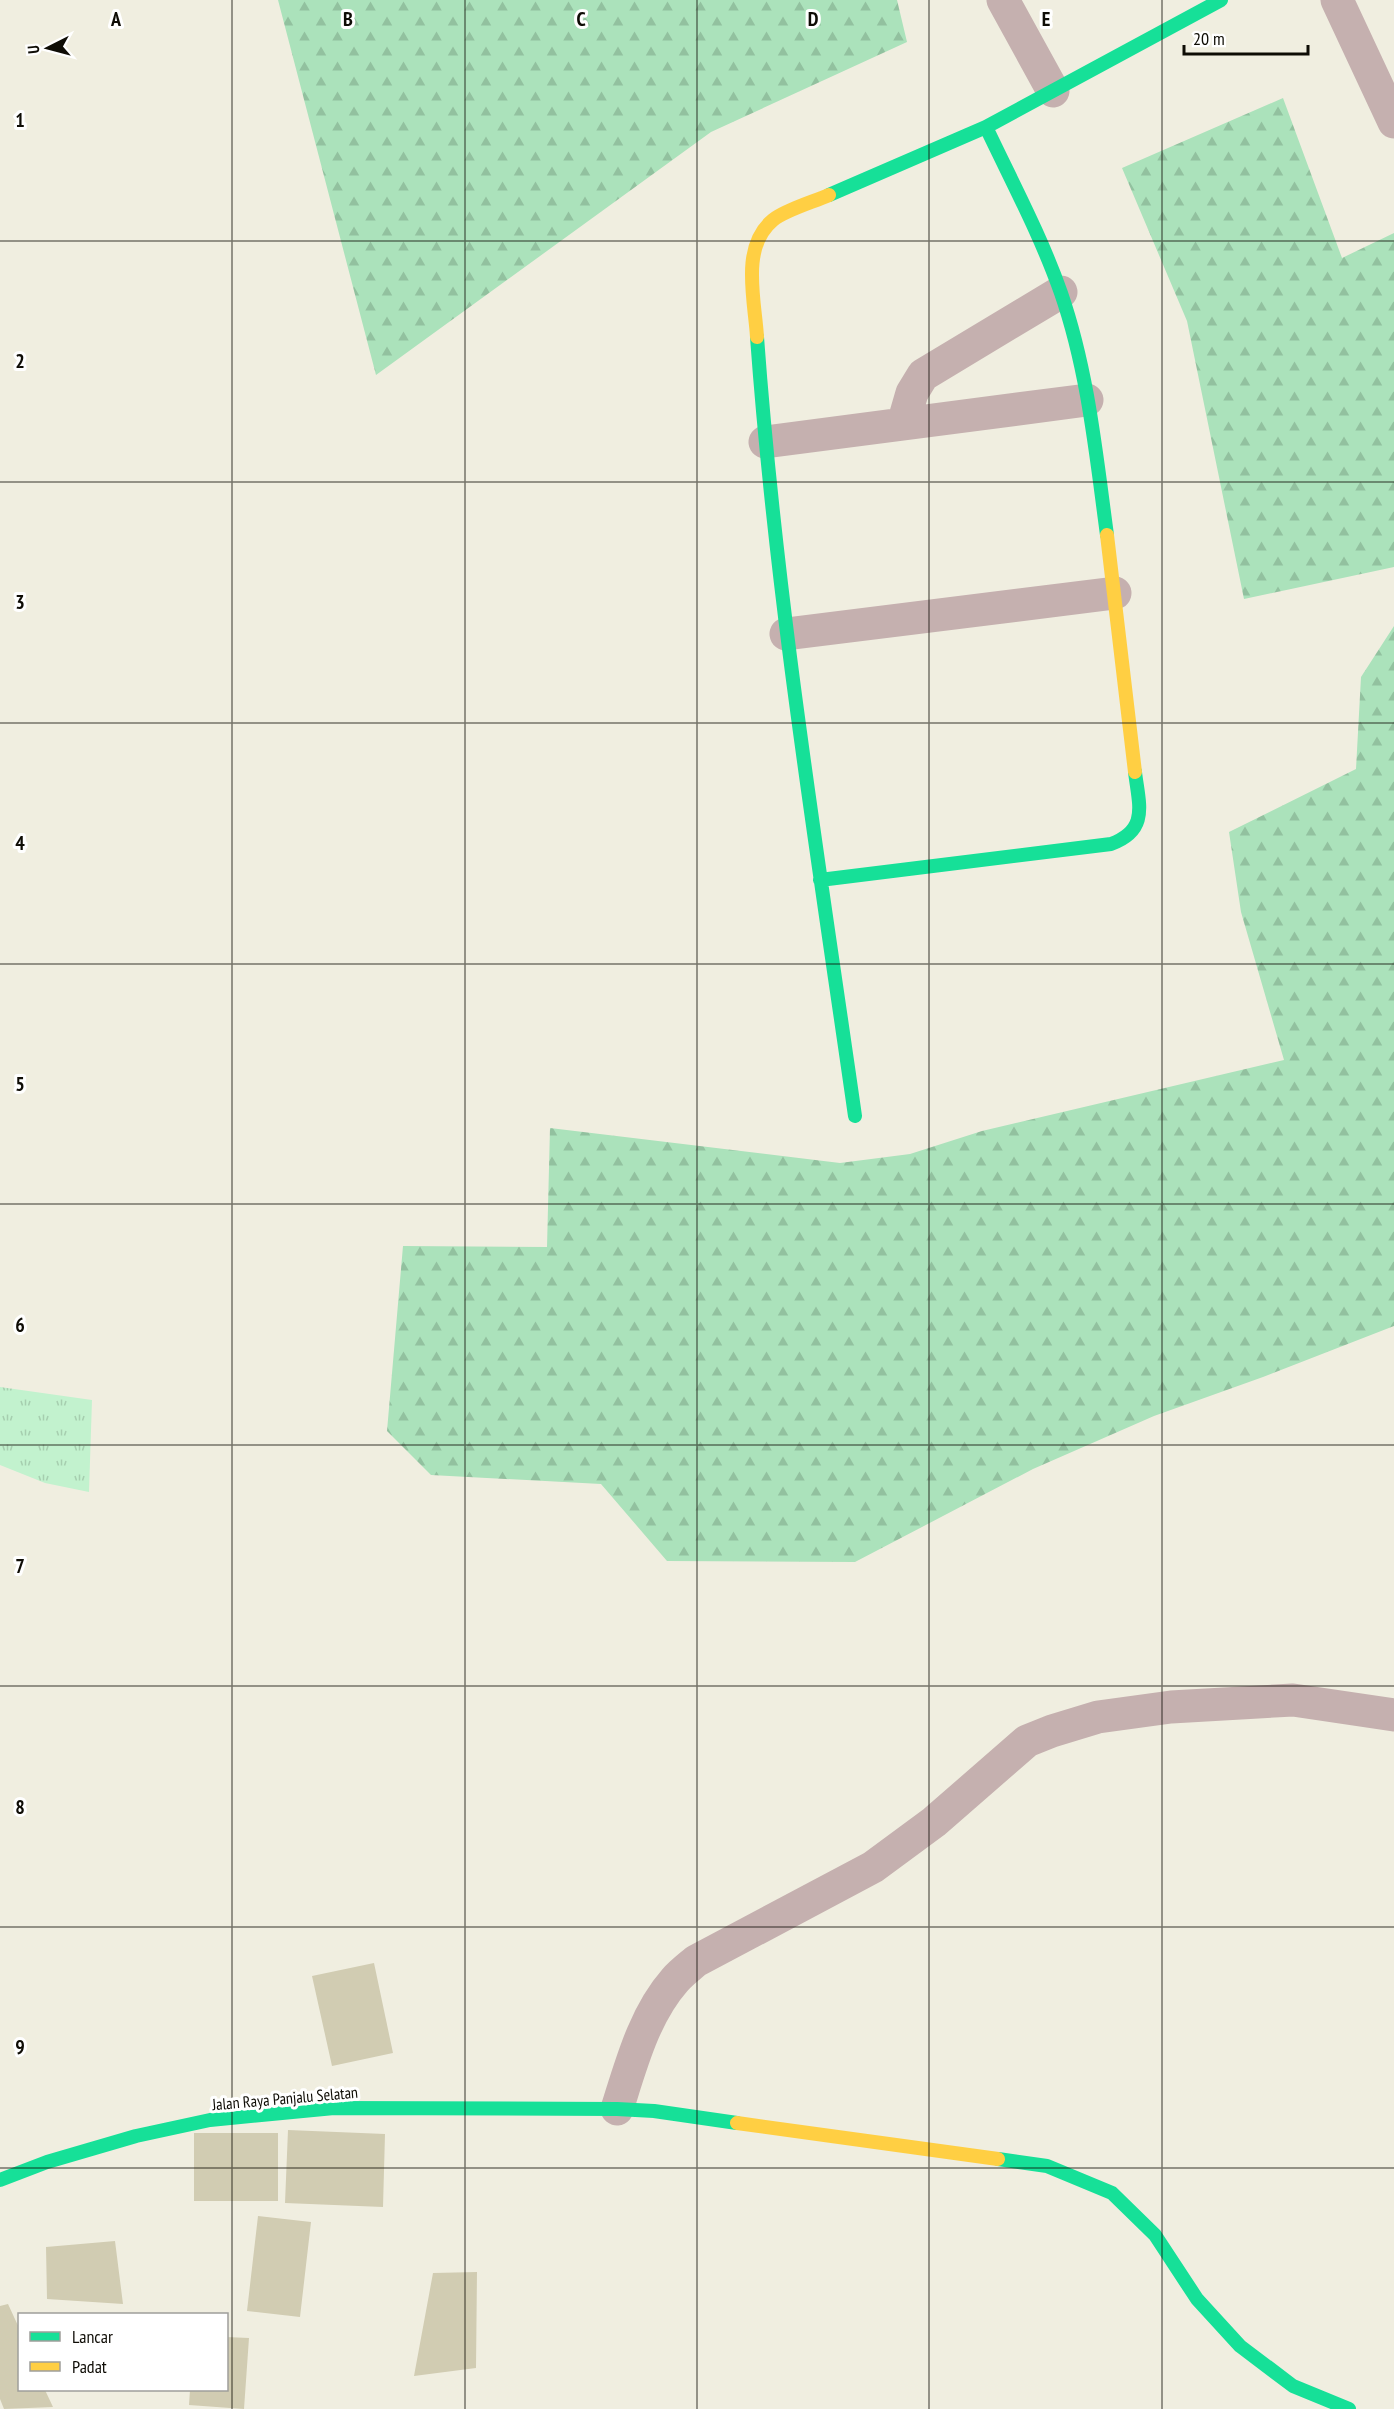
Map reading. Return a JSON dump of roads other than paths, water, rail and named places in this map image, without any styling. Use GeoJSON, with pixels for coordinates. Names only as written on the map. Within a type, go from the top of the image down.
{"type":"FeatureCollection","features":[{"type":"Feature","properties":{"kind":"street"},"geometry":{"type":"LineString","coordinates":[[1004,0],[1053,91]]}},
{"type":"Feature","properties":{"kind":"street"},"geometry":{"type":"LineString","coordinates":[[855,1116],[786,634],[765,442],[752,265],[753,248],[762,231],[774,219],[986,127],[1221,0]]}},
{"type":"Feature","properties":{"kind":"street"},"geometry":{"type":"LineString","coordinates":[[1336,0],[1394,120]]}},
{"type":"Feature","properties":{"kind":"street"},"geometry":{"type":"LineString","coordinates":[[820,880],[1104,847],[1130,836],[1139,825],[1140,813],[1115,593],[1087,400],[1071,327],[1061,292],[1043,249],[986,127]]}},
{"type":"Feature","properties":{"kind":"street"},"geometry":{"type":"LineString","coordinates":[[903,424],[912,393],[923,375],[1061,292]]}},
{"type":"Feature","properties":{"kind":"street"},"geometry":{"type":"LineString","coordinates":[[765,442],[1087,400]]}},
{"type":"Feature","properties":{"kind":"street"},"geometry":{"type":"LineString","coordinates":[[786,634],[1115,593]]}},
{"type":"Feature","properties":{"kind":"street"},"geometry":{"type":"LineString","coordinates":[[617,2109],[639,2045],[654,2011],[675,1981],[696,1961],[873,1867],[934,1822],[1027,1740],[1098,1717],[1171,1707],[1293,1700],[1394,1715]]}},
{"type":"Feature","properties":{"kind":"street","name":"Jalan Raya Panjalu Selatan"},"geometry":{"type":"LineString","coordinates":[[0,2180],[47,2162],[136,2136],[210,2120],[334,2108],[654,2111],[1047,2166],[1112,2193],[1155,2235],[1197,2300],[1240,2346],[1293,2386],[1349,2409]]}}]}
